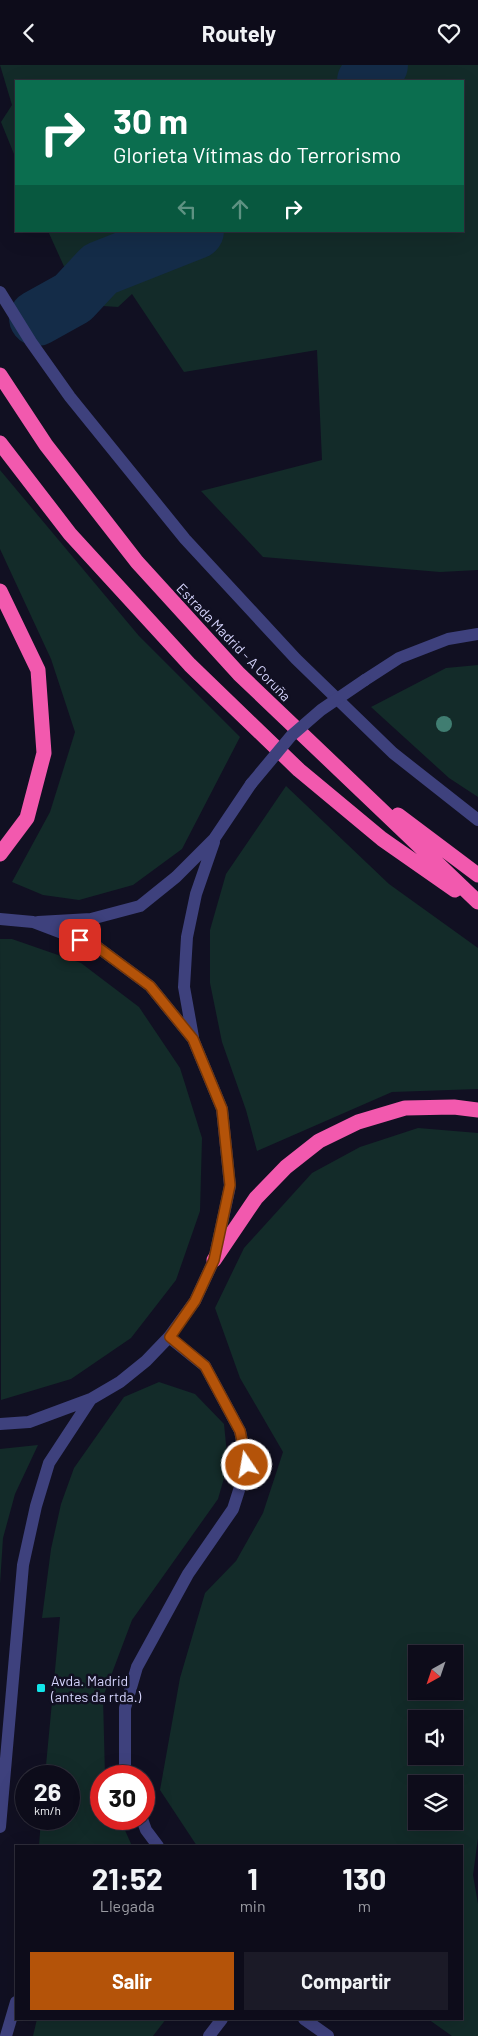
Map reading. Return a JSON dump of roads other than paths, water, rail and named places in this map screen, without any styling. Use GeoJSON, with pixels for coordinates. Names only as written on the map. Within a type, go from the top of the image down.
{"type":"FeatureCollection","features":[{"type":"Feature","properties":{"kind":"highway","name":"Estrada Madrid - A Coruña"},"geometry":{"type":"LineString","coordinates":[[0,375],[46,445],[137,563],[239,674],[478,902]]}},
{"type":"Feature","properties":{"kind":"highway"},"geometry":{"type":"LineString","coordinates":[[0,443],[70,534],[190,665],[300,770],[382,839],[478,907]]}},
{"type":"Feature","properties":{"kind":"highway"},"geometry":{"type":"LineString","coordinates":[[0,591],[38,670],[44,753],[27,818],[0,854]]}},
{"type":"Feature","properties":{"kind":"highway"},"geometry":{"type":"LineString","coordinates":[[335,767],[478,875]]}},
{"type":"Feature","properties":{"kind":"highway"},"geometry":{"type":"LineString","coordinates":[[214,1260],[256,1199],[286,1167],[319,1141],[358,1122],[405,1108],[454,1107],[478,1109]]}},
{"type":"Feature","properties":{"kind":"street"},"geometry":{"type":"LineString","coordinates":[[0,291],[31,343],[70,397],[185,539],[296,659],[393,753],[478,820]]}},
{"type":"Feature","properties":{"kind":"street"},"geometry":{"type":"LineString","coordinates":[[0,919],[33,922],[91,919],[140,906],[176,877],[214,839],[251,784],[292,736],[321,710],[399,658],[448,639],[478,634]]}},
{"type":"Feature","properties":{"kind":"street"},"geometry":{"type":"LineString","coordinates":[[0,1424],[29,1421],[91,1399],[120,1382],[140,1367],[170,1337],[195,1301],[214,1260],[230,1185],[222,1109],[193,1039],[184,987],[188,937],[196,894],[214,839]]}},
{"type":"Feature","properties":{"kind":"street"},"geometry":{"type":"LineString","coordinates":[[33,922],[96,946],[150,986],[193,1039]]}},
{"type":"Feature","properties":{"kind":"street"},"geometry":{"type":"LineString","coordinates":[[125,1765],[125,1707],[137,1667],[188,1574],[233,1509],[247,1465],[240,1431],[205,1366],[170,1337]]}},
{"type":"Feature","properties":{"kind":"street"},"geometry":{"type":"LineString","coordinates":[[0,1827],[23,1565],[36,1506],[49,1463],[91,1399]]}},
{"type":"Feature","properties":{"kind":"street"},"geometry":{"type":"LineString","coordinates":[[146,1830],[157,1845]]}},
{"type":"Feature","properties":{"kind":"street"},"geometry":{"type":"LineString","coordinates":[[6,2036],[15,2006]]}},
{"type":"Feature","properties":{"kind":"street"},"geometry":{"type":"LineString","coordinates":[[209,2036],[221,2020]]}},
{"type":"Feature","properties":{"kind":"street"},"geometry":{"type":"LineString","coordinates":[[305,2020],[328,2036]]}},
{"type":"Feature","properties":{"kind":"waterway"},"geometry":{"type":"LineString","coordinates":[[366,80],[380,65]]}},
{"type":"Feature","properties":{"kind":"waterway"},"geometry":{"type":"LineString","coordinates":[[37,318],[73,298],[100,269],[193,232]]}},
{"type":"Feature","properties":{"kind":"place","name":"Avda. Madrid (antes da rtda.)"},"geometry":{"type":"Point","coordinates":[41,1688]}}]}
